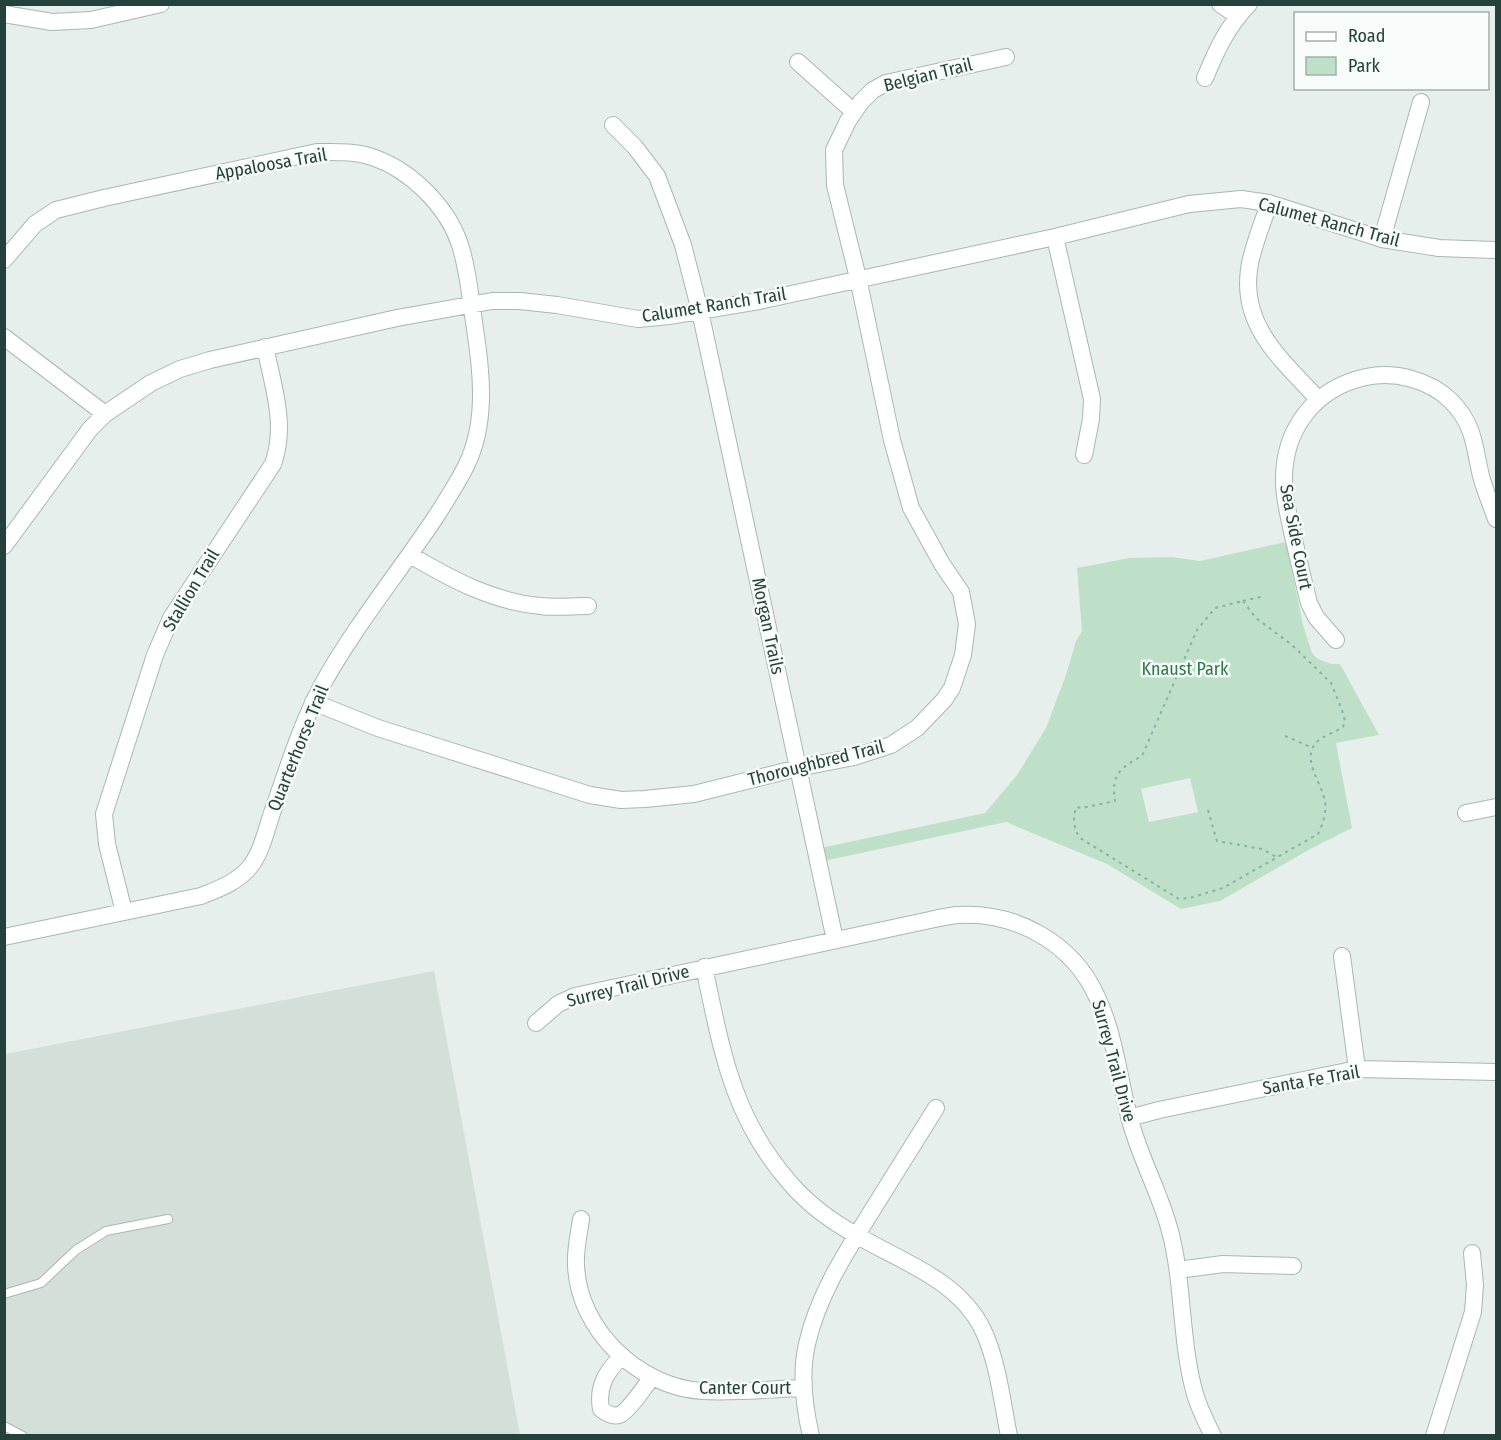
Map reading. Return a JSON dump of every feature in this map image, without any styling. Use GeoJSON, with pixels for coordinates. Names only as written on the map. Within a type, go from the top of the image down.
{"type":"FeatureCollection","features":[{"type":"Feature","properties":{"kind":"street"},"geometry":{"type":"LineString","coordinates":[[1205,78],[1221,39],[1243,10],[1220,4]]}},
{"type":"Feature","properties":{"kind":"street"},"geometry":{"type":"LineString","coordinates":[[4,14],[62,22],[91,20],[160,5]]}},
{"type":"Feature","properties":{"kind":"street","name":"Belgian Trail"},"geometry":{"type":"LineString","coordinates":[[858,278],[835,184],[834,150],[854,112],[873,90],[886,82],[1006,57]]}},
{"type":"Feature","properties":{"kind":"street"},"geometry":{"type":"LineString","coordinates":[[798,62],[854,112]]}},
{"type":"Feature","properties":{"kind":"street"},"geometry":{"type":"LineString","coordinates":[[1382,239],[1421,102]]}},
{"type":"Feature","properties":{"kind":"street","name":"Morgan Trails"},"geometry":{"type":"LineString","coordinates":[[613,125],[635,147],[657,176],[683,245],[700,311],[835,940]]}},
{"type":"Feature","properties":{"kind":"street","name":"Appaloosa Trail"},"geometry":{"type":"LineString","coordinates":[[4,260],[35,224],[56,210],[317,152],[344,152],[371,156],[390,164],[407,174],[434,200],[451,224],[460,243],[471,304]]}},
{"type":"Feature","properties":{"kind":"street","name":"Calumet Ranch Trail"},"geometry":{"type":"LineString","coordinates":[[4,546],[90,429],[105,414],[151,383],[180,369],[265,347],[397,318],[492,301],[520,301],[638,319],[700,311],[759,301],[1055,237],[1189,204],[1241,199],[1269,203],[1382,239],[1439,248],[1496,249]]}},
{"type":"Feature","properties":{"kind":"street"},"geometry":{"type":"LineString","coordinates":[[1269,203],[1249,269],[1252,311],[1259,331],[1268,346],[1318,399],[1349,381],[1395,375],[1418,381],[1451,401],[1472,432],[1481,476],[1497,519]]}},
{"type":"Feature","properties":{"kind":"street"},"geometry":{"type":"LineString","coordinates":[[1055,237],[1092,399],[1092,419],[1084,455]]}},
{"type":"Feature","properties":{"kind":"street","name":"Thoroughbred Trail"},"geometry":{"type":"LineString","coordinates":[[313,702],[378,728],[590,795],[621,800],[694,794],[798,768],[854,757],[891,746],[917,728],[936,709],[951,688],[963,655],[967,624],[961,592],[942,564],[911,508],[892,440],[858,278]]}},
{"type":"Feature","properties":{"kind":"street","name":"Quarterhorse Trail"},"geometry":{"type":"LineString","coordinates":[[4,937],[201,896],[229,885],[249,868],[261,845],[313,702],[362,621],[411,555],[467,465],[478,432],[482,401],[479,354],[471,304]]}},
{"type":"Feature","properties":{"kind":"street"},"geometry":{"type":"LineString","coordinates":[[4,337],[105,414]]}},
{"type":"Feature","properties":{"kind":"street","name":"Stallion Trail"},"geometry":{"type":"LineString","coordinates":[[124,912],[107,844],[104,814],[155,655],[171,618],[273,464],[278,452],[280,436],[278,406],[265,347]]}},
{"type":"Feature","properties":{"kind":"street","name":"Sea Side Court"},"geometry":{"type":"LineString","coordinates":[[1318,399],[1303,416],[1291,437],[1286,457],[1284,482],[1287,508],[1309,603],[1316,617],[1336,640]]}},
{"type":"Feature","properties":{"kind":"street"},"geometry":{"type":"LineString","coordinates":[[411,555],[446,576],[499,598],[541,607],[588,606]]}},
{"type":"Feature","properties":{"kind":"street"},"geometry":{"type":"LineString","coordinates":[[1466,813],[1497,807]]}},
{"type":"Feature","properties":{"kind":"street","name":"Surrey Trail Drive"},"geometry":{"type":"LineString","coordinates":[[536,1023],[558,1004],[575,996],[957,915],[987,916],[1016,922],[1044,936],[1065,952],[1086,975],[1098,998],[1108,1027],[1129,1118],[1170,1232],[1178,1270],[1195,1394],[1213,1436]]}},
{"type":"Feature","properties":{"kind":"street"},"geometry":{"type":"LineString","coordinates":[[1342,956],[1357,1069]]}},
{"type":"Feature","properties":{"kind":"street"},"geometry":{"type":"LineString","coordinates":[[704,967],[731,1085],[746,1119],[766,1154],[792,1185],[819,1209],[856,1236],[919,1267],[943,1284],[966,1306],[982,1329],[993,1359],[1009,1436]]}},
{"type":"Feature","properties":{"kind":"street","name":"Santa Fe Trail"},"geometry":{"type":"LineString","coordinates":[[1129,1118],[1357,1069],[1497,1072]]}},
{"type":"Feature","properties":{"kind":"street"},"geometry":{"type":"LineString","coordinates":[[810,1436],[803,1388],[806,1347],[815,1313],[831,1279],[856,1236],[936,1108]]}},
{"type":"Feature","properties":{"kind":"street","name":"Canter Court"},"geometry":{"type":"LineString","coordinates":[[581,1219],[576,1265],[579,1288],[589,1314],[602,1335],[621,1357],[652,1377],[673,1386],[701,1391],[803,1388]]}},
{"type":"Feature","properties":{"kind":"street"},"geometry":{"type":"LineString","coordinates":[[1434,1436],[1473,1312],[1475,1285],[1472,1253]]}},
{"type":"Feature","properties":{"kind":"street"},"geometry":{"type":"LineString","coordinates":[[1178,1270],[1223,1264],[1293,1266]]}},
{"type":"Feature","properties":{"kind":"street"},"geometry":{"type":"LineString","coordinates":[[621,1357],[609,1369],[599,1392],[601,1409],[608,1414],[619,1415],[626,1410],[652,1377]]}},
{"type":"Feature","properties":{"kind":"lane"},"geometry":{"type":"LineString","coordinates":[[4,1294],[41,1283],[76,1250],[106,1230],[168,1219]]}},
{"type":"Feature","properties":{"kind":"lane"},"geometry":{"type":"LineString","coordinates":[[4,1426],[23,1436]]}},
{"type":"Feature","properties":{"kind":"path"},"geometry":{"type":"LineString","coordinates":[[1243,601],[1256,618],[1292,645],[1330,683],[1345,721],[1343,727],[1323,738],[1313,748],[1311,758],[1326,803],[1322,826],[1318,834],[1223,888],[1179,899],[1080,838],[1075,830],[1073,819],[1076,807],[1082,808],[1115,801],[1114,780],[1123,766],[1142,756],[1197,630],[1215,608],[1243,601],[1265,596]]}},
{"type":"Feature","properties":{"kind":"path"},"geometry":{"type":"LineString","coordinates":[[1286,736],[1313,748]]}},
{"type":"Feature","properties":{"kind":"path"},"geometry":{"type":"LineString","coordinates":[[1208,810],[1217,841],[1262,849],[1276,857]]}},
{"type":"Feature","properties":{"kind":"shaded area"},"geometry":{"type":"Polygon","coordinates":[[[434,971],[520,1435],[5,1436],[5,1054],[434,971]]]}},
{"type":"Feature","properties":{"kind":"green space","name":"Knaust Park"},"geometry":{"type":"Polygon","coordinates":[[[1286,542],[1303,625],[1312,653],[1318,659],[1331,664],[1340,664],[1379,735],[1336,743],[1352,828],[1312,848],[1220,901],[1181,909],[1107,864],[1006,822],[819,862],[816,849],[985,813],[1017,775],[1046,728],[1066,675],[1076,641],[1082,631],[1077,568],[1129,558],[1172,557],[1200,561],[1286,542]],[[1190,778],[1141,789],[1149,822],[1198,812],[1190,778]]]}}]}
